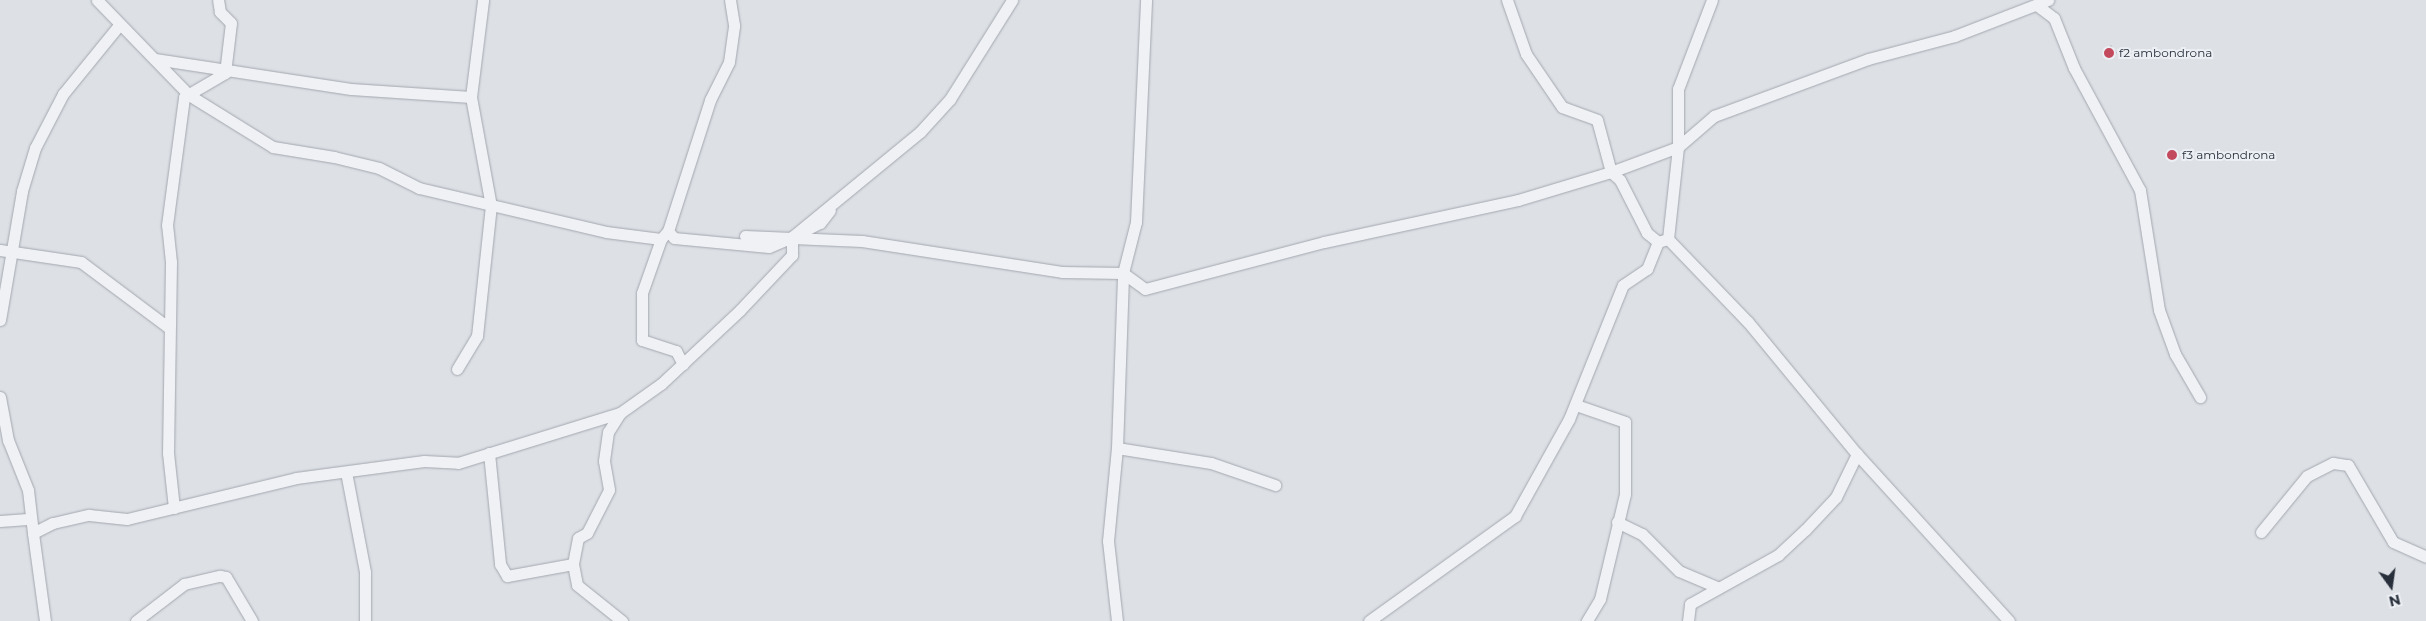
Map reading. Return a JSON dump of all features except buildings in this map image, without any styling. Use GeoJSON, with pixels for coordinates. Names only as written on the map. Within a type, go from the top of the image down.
{"type":"FeatureCollection","features":[{"type":"Feature","properties":{"kind":"street"},"geometry":{"type":"LineString","coordinates":[[97,0],[149,58],[190,95],[273,148],[379,168],[419,188],[606,232],[664,235],[674,238],[769,246],[820,223],[845,192],[920,132],[950,99],[1012,0]]}},
{"type":"Feature","properties":{"kind":"street"},"geometry":{"type":"LineString","coordinates":[[174,508],[168,453],[167,225],[184,97],[225,72],[231,23],[220,12],[218,0]]}},
{"type":"Feature","properties":{"kind":"street"},"geometry":{"type":"LineString","coordinates":[[457,368],[477,336],[490,206],[471,97],[483,0]]}},
{"type":"Feature","properties":{"kind":"street"},"geometry":{"type":"LineString","coordinates":[[684,364],[676,351],[642,340],[642,293],[710,100],[729,62],[734,25],[730,0]]}},
{"type":"Feature","properties":{"kind":"street"},"geometry":{"type":"LineString","coordinates":[[1116,621],[1108,541],[1117,448],[1122,273],[1136,222],[1146,0]]}},
{"type":"Feature","properties":{"kind":"street"},"geometry":{"type":"LineString","coordinates":[[1507,0],[1526,54],[1562,107],[1596,120],[1611,172],[1620,180],[1647,233],[1663,240],[1748,322],[1857,454],[2009,621]]}},
{"type":"Feature","properties":{"kind":"street"},"geometry":{"type":"LineString","coordinates":[[1369,621],[1515,516],[1576,405],[1623,285],[1647,269],[1663,240],[1678,147],[1678,89],[1712,0]]}},
{"type":"Feature","properties":{"kind":"street"},"geometry":{"type":"LineString","coordinates":[[745,236],[792,237],[945,252],[1062,272],[1122,273],[1145,289],[1324,242],[1518,200],[1611,172],[1678,147],[1714,116],[1775,97],[1868,59],[1954,36],[2043,3],[2054,18],[2074,68],[2140,190],[2159,310],[2175,354],[2200,396]]}},
{"type":"Feature","properties":{"kind":"street"},"geometry":{"type":"LineString","coordinates":[[0,320],[22,191],[46,124],[63,94],[119,25]]}},
{"type":"Feature","properties":{"kind":"street"},"geometry":{"type":"LineString","coordinates":[[149,58],[225,72],[351,89],[471,97]]}},
{"type":"Feature","properties":{"kind":"street"},"geometry":{"type":"LineString","coordinates":[[622,621],[577,585],[573,564],[578,538],[587,533],[609,490],[604,461],[608,432],[620,413],[684,364],[792,255],[792,237]]}},
{"type":"Feature","properties":{"kind":"street"},"geometry":{"type":"LineString","coordinates":[[0,250],[12,250],[81,262],[168,327]]}},
{"type":"Feature","properties":{"kind":"street"},"geometry":{"type":"LineString","coordinates":[[0,396],[8,440],[24,473],[32,516],[44,621]]}},
{"type":"Feature","properties":{"kind":"street"},"geometry":{"type":"LineString","coordinates":[[1576,405],[1626,422],[1625,494],[1616,522],[1600,599],[1587,621]]}},
{"type":"Feature","properties":{"kind":"street"},"geometry":{"type":"LineString","coordinates":[[33,533],[53,522],[89,515],[127,520],[296,478],[424,461],[458,463],[620,413]]}},
{"type":"Feature","properties":{"kind":"street"},"geometry":{"type":"LineString","coordinates":[[1117,448],[1211,463],[1275,485]]}},
{"type":"Feature","properties":{"kind":"street"},"geometry":{"type":"LineString","coordinates":[[490,453],[500,564],[507,576],[573,564]]}},
{"type":"Feature","properties":{"kind":"street"},"geometry":{"type":"LineString","coordinates":[[1688,621],[1690,604],[1778,555],[1805,530],[1836,497],[1857,454]]}},
{"type":"Feature","properties":{"kind":"street"},"geometry":{"type":"LineString","coordinates":[[2261,532],[2307,476],[2333,463],[2348,465],[2393,542],[2426,557]]}},
{"type":"Feature","properties":{"kind":"street"},"geometry":{"type":"LineString","coordinates":[[346,472],[365,572],[365,621]]}},
{"type":"Feature","properties":{"kind":"street"},"geometry":{"type":"LineString","coordinates":[[0,521],[32,516],[53,522]]}},
{"type":"Feature","properties":{"kind":"street"},"geometry":{"type":"LineString","coordinates":[[1616,522],[1642,534],[1679,571],[1719,588]]}},
{"type":"Feature","properties":{"kind":"street"},"geometry":{"type":"LineString","coordinates":[[136,621],[184,584],[220,576],[226,578],[252,621]]}},
{"type":"Feature","properties":{"kind":"place","name":"f2 ambondrona"},"geometry":{"type":"Point","coordinates":[2109,53]}},
{"type":"Feature","properties":{"kind":"place","name":"f3 ambondrona"},"geometry":{"type":"Point","coordinates":[2172,155]}}]}
